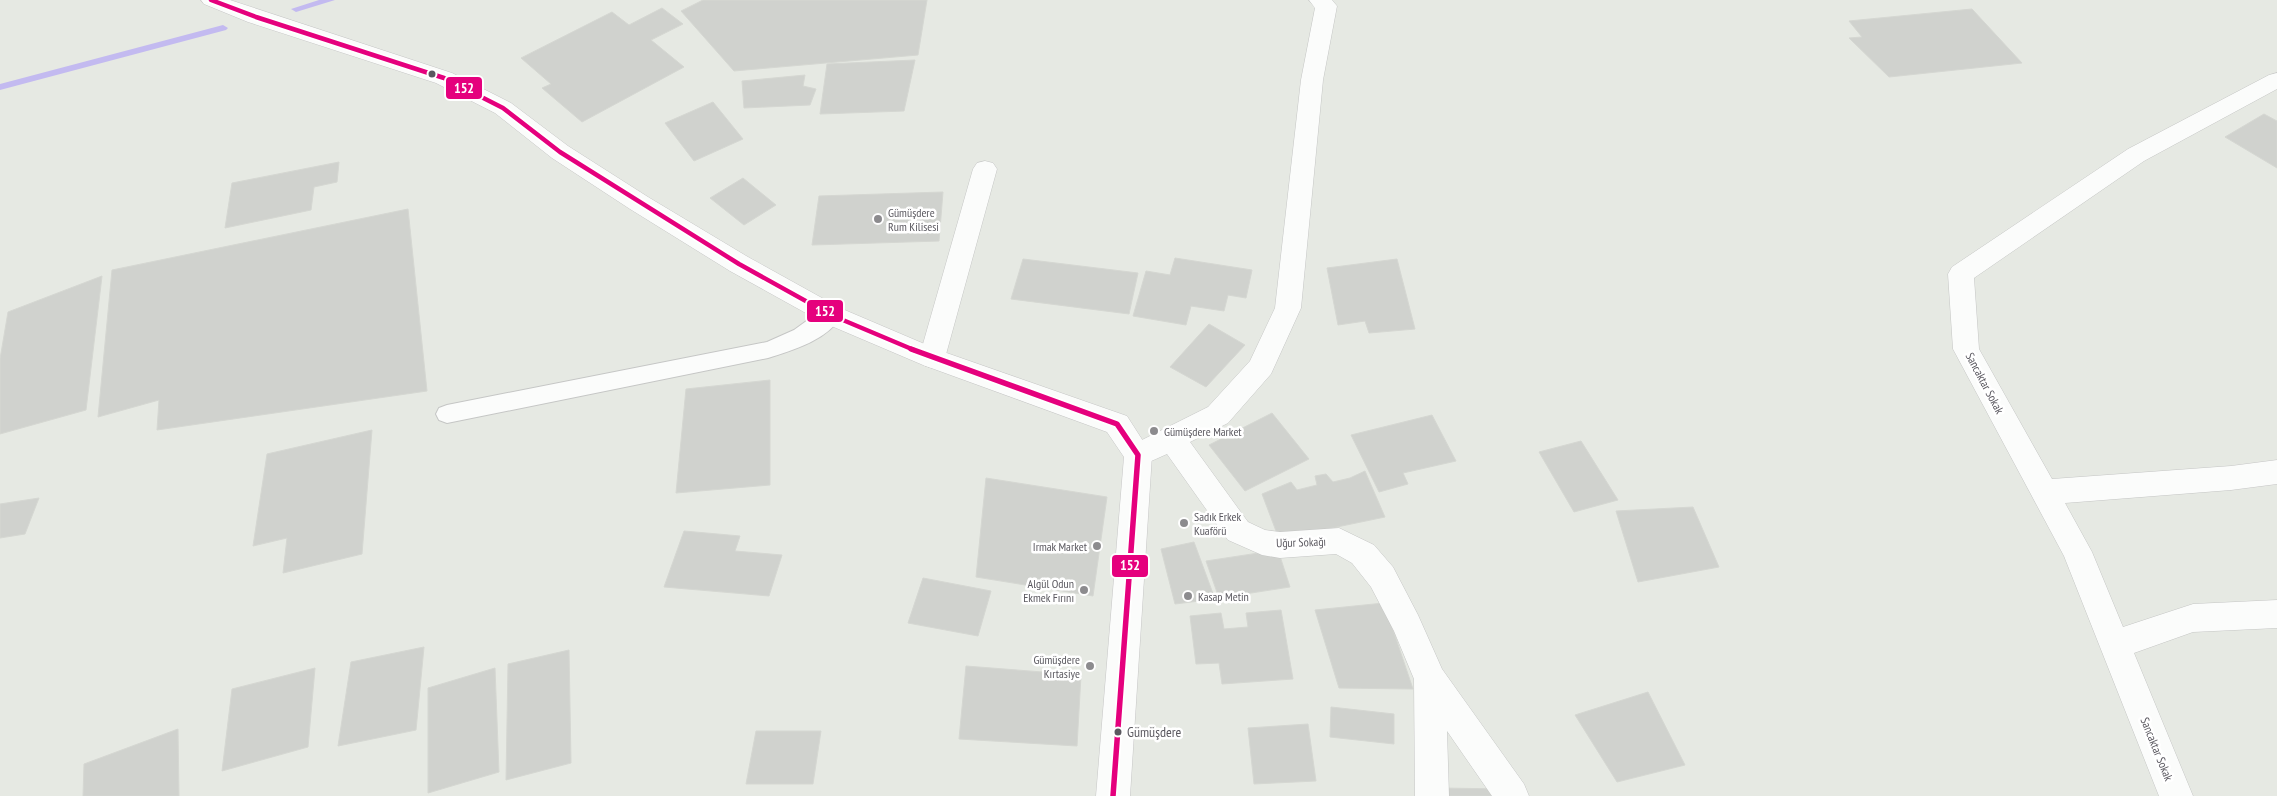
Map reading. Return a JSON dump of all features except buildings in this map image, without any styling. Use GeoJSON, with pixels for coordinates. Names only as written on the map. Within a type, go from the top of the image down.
{"type":"FeatureCollection","features":[{"type":"Feature","properties":{"kind":"street"},"geometry":{"type":"LineString","coordinates":[[211,0],[256,17],[444,78],[503,108],[560,152],[639,203],[739,264],[831,315],[932,358],[1117,424],[1138,455],[1115,794]]}},
{"type":"Feature","properties":{"kind":"street"},"geometry":{"type":"LineString","coordinates":[[1138,455],[1218,415],[1261,367],[1288,308],[1312,80],[1326,6],[1319,0]]}},
{"type":"Feature","properties":{"kind":"street","name":"Sancaktar Sokak"},"geometry":{"type":"LineString","coordinates":[[2176,796],[2077,552],[1966,349],[1961,274],[2136,155],[2277,80]]}},
{"type":"Feature","properties":{"kind":"street"},"geometry":{"type":"LineString","coordinates":[[932,358],[985,169]]}},
{"type":"Feature","properties":{"kind":"street","name":"Uğur Sokağı"},"geometry":{"type":"LineString","coordinates":[[1172,439],[1238,531],[1262,542],[1280,545],[1339,541],[1363,554],[1382,577],[1407,625],[1430,679]]}},
{"type":"Feature","properties":{"kind":"street"},"geometry":{"type":"LineString","coordinates":[[2044,492],[2231,478],[2277,472]]}},
{"type":"Feature","properties":{"kind":"street"},"geometry":{"type":"LineString","coordinates":[[2114,644],[2193,618],[2277,614]]}},
{"type":"Feature","properties":{"kind":"street"},"geometry":{"type":"LineString","coordinates":[[1430,679],[1432,796]]}},
{"type":"Feature","properties":{"kind":"street"},"geometry":{"type":"LineString","coordinates":[[1430,679],[1512,796]]}},
{"type":"Feature","properties":{"kind":"lane"},"geometry":{"type":"LineString","coordinates":[[447,414],[768,350],[788,344],[806,335],[831,315]]}},
{"type":"Feature","properties":{"kind":"waterway"},"geometry":{"type":"LineString","coordinates":[[296,9],[330,0]]}},
{"type":"Feature","properties":{"kind":"waterway"},"geometry":{"type":"LineString","coordinates":[[0,87],[223,28]]}},
{"type":"Feature","properties":{"kind":"transit line","name":"152"},"geometry":{"type":"LineString","coordinates":[[211,0],[256,17],[444,78],[503,108],[560,152],[639,203],[739,264],[831,315],[932,358],[1117,424],[1138,455],[1113,796]]}},
{"type":"Feature","properties":{"kind":"place","name":"Gümüşdere Rum Kilisesi"},"geometry":{"type":"Point","coordinates":[878,219]}},
{"type":"Feature","properties":{"kind":"place","name":"Gümüşdere Market"},"geometry":{"type":"Point","coordinates":[1154,431]}},
{"type":"Feature","properties":{"kind":"place","name":"Sadık Erkek Kuaförü"},"geometry":{"type":"Point","coordinates":[1184,523]}},
{"type":"Feature","properties":{"kind":"place","name":"Irmak Market"},"geometry":{"type":"Point","coordinates":[1097,546]}},
{"type":"Feature","properties":{"kind":"place","name":"Algül Odun Ekmek Fırını"},"geometry":{"type":"Point","coordinates":[1084,590]}},
{"type":"Feature","properties":{"kind":"place","name":"Kasap Metin"},"geometry":{"type":"Point","coordinates":[1188,596]}},
{"type":"Feature","properties":{"kind":"place","name":"Gümüşdere Kırtasiye"},"geometry":{"type":"Point","coordinates":[1090,666]}},
{"type":"Feature","properties":{"kind":"place","name":"Gümüşdere"},"geometry":{"type":"Point","coordinates":[1118,732]}}]}
